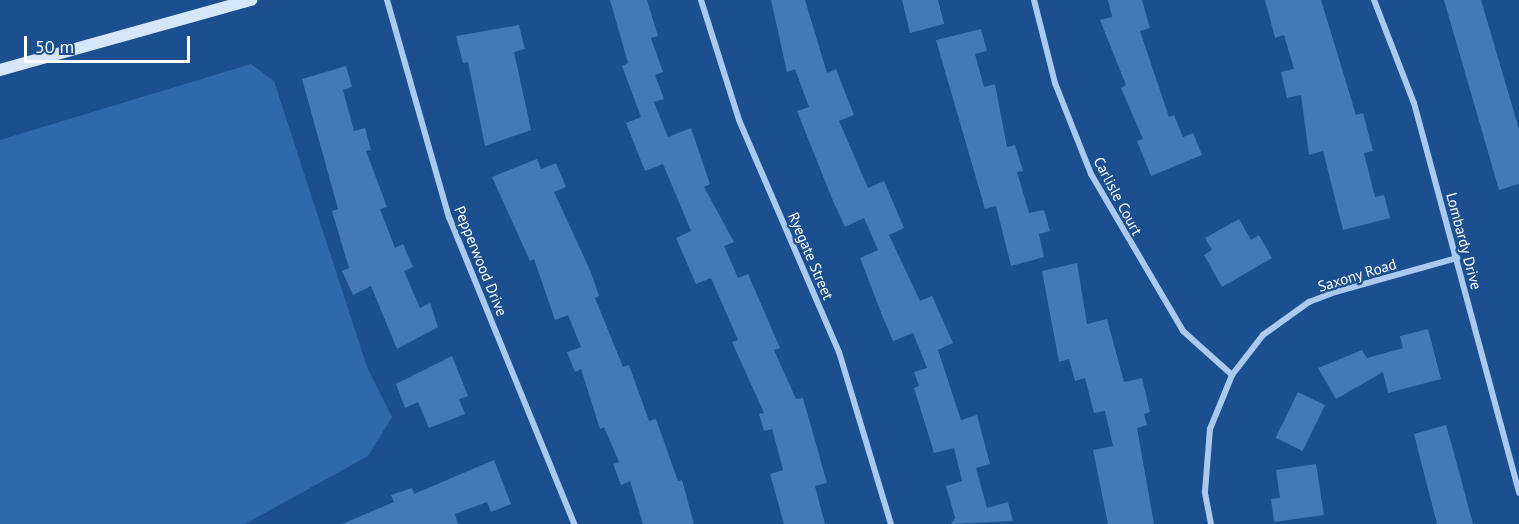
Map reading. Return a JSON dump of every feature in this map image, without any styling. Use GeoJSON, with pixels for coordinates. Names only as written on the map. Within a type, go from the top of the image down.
{"type":"FeatureCollection","features":[{"type":"Feature","properties":{"kind":"street"},"geometry":{"type":"LineString","coordinates":[[0,70],[251,0]]}},
{"type":"Feature","properties":{"kind":"street","name":"Pepperwood Drive"},"geometry":{"type":"LineString","coordinates":[[387,0],[449,217],[574,524]]}},
{"type":"Feature","properties":{"kind":"street","name":"Ryegate Street"},"geometry":{"type":"LineString","coordinates":[[701,0],[731,101],[847,374],[891,524]]}},
{"type":"Feature","properties":{"kind":"street","name":"Carlisle Court"},"geometry":{"type":"LineString","coordinates":[[1034,0],[1055,83],[1092,174],[1183,331],[1232,375]]}},
{"type":"Feature","properties":{"kind":"street","name":"Lombardy Drive"},"geometry":{"type":"LineString","coordinates":[[1374,0],[1414,103],[1519,493]]}},
{"type":"Feature","properties":{"kind":"street","name":"Saxony Road"},"geometry":{"type":"LineString","coordinates":[[1212,524],[1205,457],[1216,411],[1232,375],[1263,335],[1309,302],[1457,258]]}},
{"type":"Feature","properties":{"kind":"shaded area"},"geometry":{"type":"Polygon","coordinates":[[[251,64],[274,81],[367,367],[392,417],[368,456],[245,524],[0,524],[0,140],[251,64]]]}},
{"type":"Feature","properties":{"kind":"building"},"geometry":{"type":"Polygon","coordinates":[[[610,0],[647,0],[658,36],[651,38],[663,72],[655,75],[664,99],[654,102],[668,137],[691,128],[710,184],[704,187],[734,242],[724,246],[738,278],[748,274],[780,348],[774,350],[796,399],[803,398],[827,483],[815,486],[825,524],[784,524],[770,474],[783,470],[772,429],[764,431],[759,414],[764,413],[732,342],[738,340],[711,278],[696,284],[676,238],[691,231],[663,164],[645,171],[626,123],[641,117],[622,66],[628,63],[610,0]]]}},
{"type":"Feature","properties":{"kind":"building"},"geometry":{"type":"Polygon","coordinates":[[[771,0],[805,0],[827,73],[836,69],[854,115],[839,121],[868,188],[884,181],[904,228],[889,235],[920,301],[932,296],[953,343],[938,350],[961,420],[977,415],[990,464],[976,468],[987,508],[1008,502],[1013,521],[951,524],[955,518],[946,486],[962,481],[954,448],[934,453],[914,388],[919,386],[914,372],[927,368],[913,333],[893,341],[882,315],[860,258],[878,250],[864,218],[845,227],[833,201],[797,111],[809,107],[795,69],[787,72],[771,0]]]}},
{"type":"Feature","properties":{"kind":"building"},"geometry":{"type":"Polygon","coordinates":[[[902,0],[938,0],[944,24],[910,33],[902,0]]]}},
{"type":"Feature","properties":{"kind":"building"},"geometry":{"type":"Polygon","coordinates":[[[1108,0],[1142,0],[1150,28],[1140,31],[1169,117],[1174,115],[1183,137],[1193,133],[1202,155],[1151,176],[1137,141],[1143,139],[1121,88],[1126,85],[1100,20],[1112,17],[1108,0]]]}},
{"type":"Feature","properties":{"kind":"building"},"geometry":{"type":"Polygon","coordinates":[[[1265,0],[1321,0],[1356,115],[1363,113],[1373,151],[1364,153],[1375,197],[1384,195],[1390,218],[1343,230],[1323,151],[1309,155],[1301,95],[1287,98],[1281,72],[1294,69],[1284,35],[1275,38],[1265,0]]]}},
{"type":"Feature","properties":{"kind":"building"},"geometry":{"type":"Polygon","coordinates":[[[1444,0],[1481,0],[1519,129],[1519,184],[1499,190],[1444,0]]]}},
{"type":"Feature","properties":{"kind":"building"},"geometry":{"type":"Polygon","coordinates":[[[519,25],[525,49],[514,52],[531,130],[485,146],[468,62],[463,63],[456,36],[519,25]]]}},
{"type":"Feature","properties":{"kind":"building"},"geometry":{"type":"Polygon","coordinates":[[[981,29],[987,51],[975,54],[984,87],[995,84],[1007,147],[1015,145],[1023,171],[1017,172],[1029,213],[1044,210],[1050,231],[1039,234],[1044,257],[1011,266],[996,206],[985,209],[936,40],[981,29]]]}},
{"type":"Feature","properties":{"kind":"building"},"geometry":{"type":"Polygon","coordinates":[[[346,66],[352,87],[343,90],[354,131],[365,128],[371,150],[366,151],[387,207],[380,209],[395,248],[403,244],[413,267],[404,271],[420,308],[430,303],[438,327],[397,349],[371,286],[353,295],[342,271],[349,268],[332,211],[338,209],[302,79],[346,66]]]}},
{"type":"Feature","properties":{"kind":"building"},"geometry":{"type":"Polygon","coordinates":[[[537,159],[541,169],[556,163],[566,187],[554,192],[590,270],[599,296],[595,298],[623,367],[629,365],[649,421],[656,419],[678,481],[682,480],[694,524],[643,524],[630,481],[621,485],[613,464],[619,462],[604,427],[600,429],[581,369],[575,372],[567,352],[581,347],[568,315],[555,320],[534,259],[530,261],[492,177],[537,159]]]}},
{"type":"Feature","properties":{"kind":"building"},"geometry":{"type":"Polygon","coordinates":[[[1239,219],[1251,240],[1259,235],[1272,258],[1222,287],[1204,255],[1212,250],[1205,238],[1239,219]]]}},
{"type":"Feature","properties":{"kind":"building"},"geometry":{"type":"Polygon","coordinates":[[[1077,263],[1087,324],[1107,319],[1124,382],[1142,378],[1150,412],[1144,414],[1147,425],[1137,428],[1154,524],[1108,524],[1093,450],[1113,446],[1105,411],[1094,413],[1085,378],[1075,381],[1069,359],[1059,362],[1042,271],[1077,263]]]}},
{"type":"Feature","properties":{"kind":"building"},"geometry":{"type":"Polygon","coordinates":[[[1428,329],[1441,379],[1388,393],[1383,372],[1336,399],[1318,368],[1362,350],[1367,358],[1403,348],[1400,336],[1428,329]]]}},
{"type":"Feature","properties":{"kind":"building"},"geometry":{"type":"Polygon","coordinates":[[[452,356],[468,396],[459,399],[465,414],[429,428],[418,402],[405,408],[396,384],[452,356]]]}},
{"type":"Feature","properties":{"kind":"building"},"geometry":{"type":"Polygon","coordinates":[[[1298,392],[1325,405],[1303,451],[1276,438],[1298,392]]]}},
{"type":"Feature","properties":{"kind":"building"},"geometry":{"type":"Polygon","coordinates":[[[1446,425],[1473,524],[1437,524],[1414,434],[1446,425]]]}},
{"type":"Feature","properties":{"kind":"building"},"geometry":{"type":"Polygon","coordinates":[[[494,460],[511,504],[491,512],[487,502],[455,514],[458,524],[342,524],[394,502],[391,495],[412,488],[414,494],[494,460]]]}},
{"type":"Feature","properties":{"kind":"building"},"geometry":{"type":"Polygon","coordinates":[[[1316,464],[1324,515],[1274,522],[1271,499],[1280,498],[1276,470],[1316,464]]]}}]}
